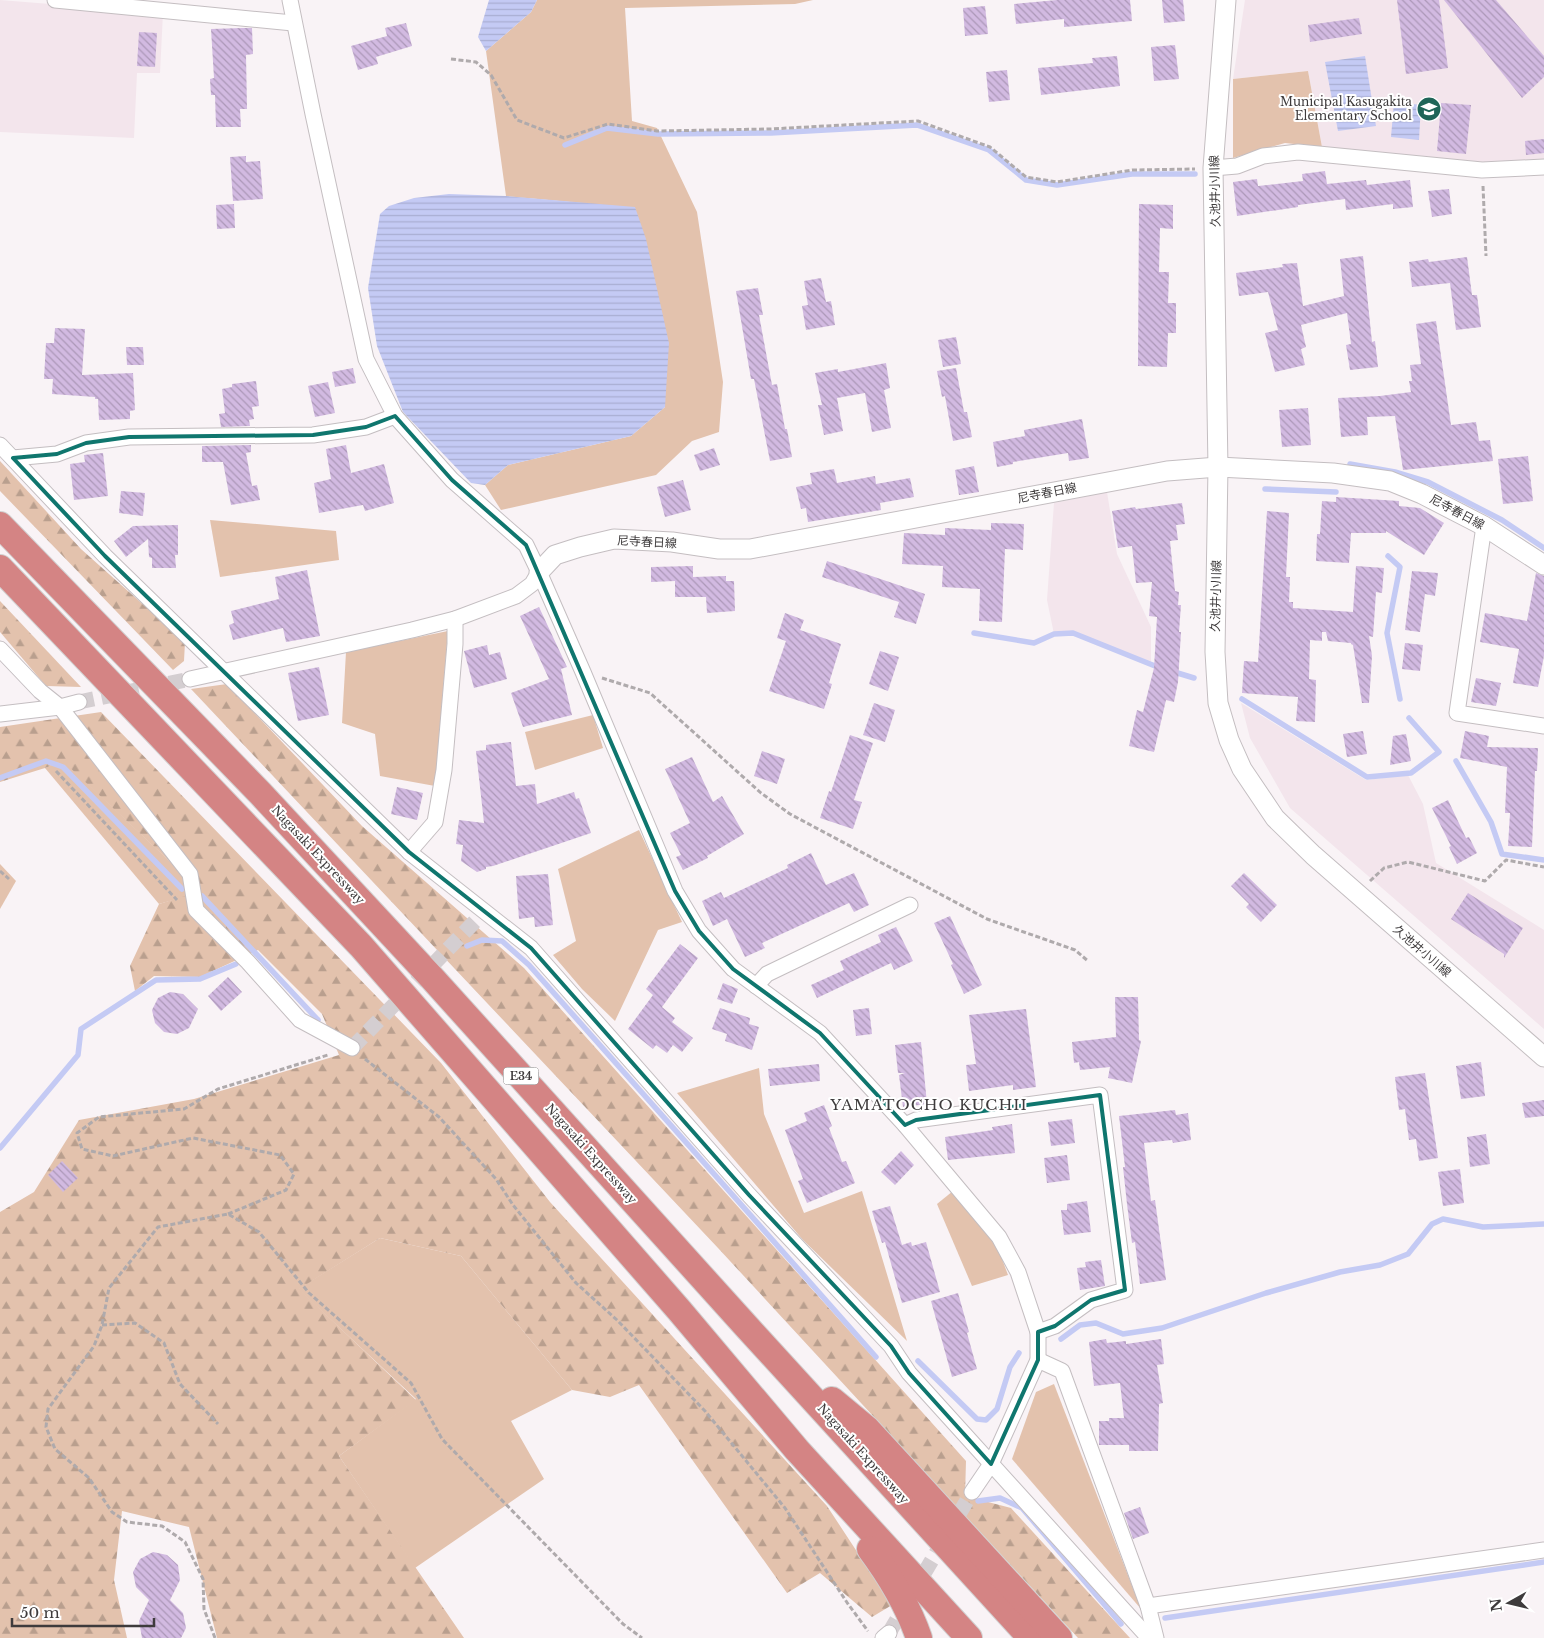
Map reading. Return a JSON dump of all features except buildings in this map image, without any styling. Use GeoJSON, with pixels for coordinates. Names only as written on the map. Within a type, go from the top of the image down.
{"type":"FeatureCollection","features":[{"type":"Feature","properties":{"kind":"highway","name":"Nagasaki Expressway"},"geometry":{"type":"LineString","coordinates":[[0,525],[260,794],[432,978],[1031,1638]]}},
{"type":"Feature","properties":{"kind":"highway","name":"E34"},"geometry":{"type":"LineString","coordinates":[[0,568],[361,946],[679,1310],[797,1450],[970,1638]]}},
{"type":"Feature","properties":{"kind":"highway"},"geometry":{"type":"LineString","coordinates":[[746,1326],[867,1429],[1059,1638]]}},
{"type":"Feature","properties":{"kind":"highway"},"geometry":{"type":"LineString","coordinates":[[797,1450],[886,1572],[919,1638]]}},
{"type":"Feature","properties":{"kind":"street"},"geometry":{"type":"LineString","coordinates":[[55,0],[294,23]]}},
{"type":"Feature","properties":{"kind":"street"},"geometry":{"type":"LineString","coordinates":[[290,0],[366,359],[395,416],[452,480],[526,545],[540,572],[584,672],[675,890],[699,931],[733,968],[820,1033],[905,1126],[999,1236],[1018,1272],[1038,1332],[1038,1360],[991,1464],[972,1492]]}},
{"type":"Feature","properties":{"kind":"street","name":"久池井小川線"},"geometry":{"type":"LineString","coordinates":[[1226,0],[1213,168],[1218,467],[1215,652],[1218,704],[1229,740],[1242,769],[1275,818],[1313,855],[1544,1057]]}},
{"type":"Feature","properties":{"kind":"street"},"geometry":{"type":"LineString","coordinates":[[1213,168],[1237,166],[1263,156],[1298,152],[1482,170],[1544,167]]}},
{"type":"Feature","properties":{"kind":"street"},"geometry":{"type":"LineString","coordinates":[[12,458],[57,454],[86,443],[129,437],[313,435],[366,427],[395,416]]}},
{"type":"Feature","properties":{"kind":"street"},"geometry":{"type":"LineString","coordinates":[[0,445],[105,556],[409,852],[531,948],[749,1195],[891,1346],[909,1373],[1149,1638]]}},
{"type":"Feature","properties":{"kind":"street","name":"尼寺春日線"},"geometry":{"type":"LineString","coordinates":[[540,572],[555,555],[580,546],[614,539],[672,542],[719,550],[750,549],[1167,471],[1218,467],[1333,473],[1390,480],[1484,526],[1544,565]]}},
{"type":"Feature","properties":{"kind":"street"},"geometry":{"type":"LineString","coordinates":[[1484,526],[1457,713],[1544,726]]}},
{"type":"Feature","properties":{"kind":"street"},"geometry":{"type":"LineString","coordinates":[[190,679],[455,619],[516,596],[532,584],[540,572]]}},
{"type":"Feature","properties":{"kind":"street"},"geometry":{"type":"LineString","coordinates":[[409,852],[435,822],[444,770],[455,644],[455,619]]}},
{"type":"Feature","properties":{"kind":"street"},"geometry":{"type":"LineString","coordinates":[[0,649],[40,691],[60,707],[190,874],[196,910],[248,962],[300,1020],[352,1048]]}},
{"type":"Feature","properties":{"kind":"street"},"geometry":{"type":"LineString","coordinates":[[0,714],[60,707],[79,702]]}},
{"type":"Feature","properties":{"kind":"street"},"geometry":{"type":"LineString","coordinates":[[756,986],[767,974],[910,905]]}},
{"type":"Feature","properties":{"kind":"street"},"geometry":{"type":"LineString","coordinates":[[905,1126],[916,1120],[1100,1094],[1125,1290],[1091,1300],[1054,1326],[1038,1332]]}},
{"type":"Feature","properties":{"kind":"street"},"geometry":{"type":"LineString","coordinates":[[1038,1360],[1062,1371],[1148,1606],[1156,1638]]}},
{"type":"Feature","properties":{"kind":"street"},"geometry":{"type":"LineString","coordinates":[[1148,1606],[1544,1550]]}},
{"type":"Feature","properties":{"kind":"path"},"geometry":{"type":"LineString","coordinates":[[451,59],[476,62],[491,74],[517,120],[564,138],[608,124],[657,131],[770,129],[918,121],[990,147],[1026,177],[1057,182],[1132,170],[1213,168]]}},
{"type":"Feature","properties":{"kind":"path"},"geometry":{"type":"LineString","coordinates":[[1482,182],[1486,256]]}},
{"type":"Feature","properties":{"kind":"path"},"geometry":{"type":"LineString","coordinates":[[584,672],[650,693],[761,793],[790,814],[987,919],[1075,950],[1088,961]]}},
{"type":"Feature","properties":{"kind":"path"},"geometry":{"type":"LineString","coordinates":[[56,771],[176,899],[196,910]]}},
{"type":"Feature","properties":{"kind":"path"},"geometry":{"type":"LineString","coordinates":[[1362,898],[1368,883],[1384,868],[1408,862],[1486,881],[1506,860],[1544,867]]}},
{"type":"Feature","properties":{"kind":"path"},"geometry":{"type":"LineString","coordinates":[[0,871],[9,879]]}},
{"type":"Feature","properties":{"kind":"path"},"geometry":{"type":"LineString","coordinates":[[215,1638],[204,1609],[204,1579],[185,1542],[162,1526],[127,1522],[112,1512],[89,1478],[55,1450],[46,1427],[48,1409],[94,1346],[102,1325],[109,1288],[158,1227],[228,1214],[286,1190],[294,1174],[280,1155],[194,1138],[113,1156],[82,1149],[77,1133],[99,1117],[184,1109],[218,1089],[352,1048],[439,1116],[496,1179],[514,1205],[576,1283],[617,1320],[705,1411],[785,1508],[872,1638]]}},
{"type":"Feature","properties":{"kind":"path"},"geometry":{"type":"LineString","coordinates":[[228,1214],[259,1232],[309,1293],[411,1383],[442,1439],[623,1624],[642,1638]]}},
{"type":"Feature","properties":{"kind":"path"},"geometry":{"type":"LineString","coordinates":[[102,1325],[135,1323],[164,1343],[180,1384],[218,1424]]}},
{"type":"Feature","properties":{"kind":"highlighted area"},"geometry":{"type":"Polygon","coordinates":[[[395,416],[452,480],[526,545],[675,891],[699,931],[733,969],[820,1033],[905,1125],[916,1120],[1100,1095],[1125,1290],[1091,1300],[1055,1326],[1038,1332],[1038,1360],[991,1464],[909,1373],[891,1346],[749,1195],[531,948],[409,852],[105,556],[13,458],[57,454],[86,443],[129,437],[313,435],[366,427],[395,416]]]}},
{"type":"Feature","properties":{"kind":"shaded area"},"geometry":{"type":"Polygon","coordinates":[[[0,0],[163,13],[160,73],[137,73],[134,138],[0,132],[0,0]]]}},
{"type":"Feature","properties":{"kind":"shaded area","name":"Municipal Kasugakita Elementary School"},"geometry":{"type":"Polygon","coordinates":[[[1245,0],[1544,0],[1544,159],[1485,162],[1322,147],[1308,71],[1233,79],[1245,0]]]}},
{"type":"Feature","properties":{"kind":"shaded area"},"geometry":{"type":"Polygon","coordinates":[[[1107,492],[1117,554],[1151,627],[1151,666],[1073,633],[1054,634],[1047,600],[1054,503],[1107,492]]]}},
{"type":"Feature","properties":{"kind":"shaded area"},"geometry":{"type":"Polygon","coordinates":[[[1241,703],[1366,780],[1408,775],[1423,804],[1436,863],[1544,930],[1544,1029],[1290,808],[1250,738],[1241,703]]]}},
{"type":"Feature","properties":{"kind":"green space"},"geometry":{"type":"Polygon","coordinates":[[[537,0],[813,0],[795,4],[625,8],[632,121],[657,128],[697,212],[723,382],[719,432],[692,441],[656,475],[501,510],[485,485],[508,465],[631,436],[665,407],[635,208],[506,196],[486,51],[531,12],[537,0]]]}},
{"type":"Feature","properties":{"kind":"green space"},"geometry":{"type":"Polygon","coordinates":[[[1308,71],[1322,147],[1285,143],[1233,158],[1233,79],[1308,71]]]}},
{"type":"Feature","properties":{"kind":"green space"},"geometry":{"type":"Polygon","coordinates":[[[0,461],[81,549],[185,642],[184,661],[173,670],[0,491],[0,461]]]}},
{"type":"Feature","properties":{"kind":"green space"},"geometry":{"type":"Polygon","coordinates":[[[210,520],[336,531],[339,560],[220,577],[210,520]]]}},
{"type":"Feature","properties":{"kind":"green space"},"geometry":{"type":"Polygon","coordinates":[[[0,601],[81,687],[46,686],[0,632],[0,601]]]}},
{"type":"Feature","properties":{"kind":"green space"},"geometry":{"type":"Polygon","coordinates":[[[448,631],[435,786],[380,776],[375,734],[342,723],[346,652],[448,631]]]}},
{"type":"Feature","properties":{"kind":"green space"},"geometry":{"type":"Polygon","coordinates":[[[227,684],[362,826],[524,968],[966,1461],[965,1496],[1011,1508],[1130,1638],[1078,1638],[718,1248],[191,689],[227,684]]]}},
{"type":"Feature","properties":{"kind":"green space"},"geometry":{"type":"Polygon","coordinates":[[[101,712],[441,1063],[550,1202],[827,1506],[892,1605],[872,1617],[820,1573],[787,1593],[639,1385],[610,1397],[572,1390],[461,1256],[380,1238],[299,1289],[416,1400],[339,1456],[464,1638],[217,1638],[189,1527],[122,1511],[114,1580],[127,1638],[0,1638],[0,1212],[34,1192],[79,1120],[194,1099],[339,1055],[322,1014],[258,950],[200,977],[154,976],[135,991],[130,966],[159,904],[201,891],[63,761],[0,782],[0,727],[101,712]]]}},
{"type":"Feature","properties":{"kind":"green space"},"geometry":{"type":"Polygon","coordinates":[[[593,715],[603,748],[535,770],[525,732],[593,715]]]}},
{"type":"Feature","properties":{"kind":"green space"},"geometry":{"type":"Polygon","coordinates":[[[63,760],[202,892],[159,904],[45,768],[63,760]]]}},
{"type":"Feature","properties":{"kind":"green space"},"geometry":{"type":"Polygon","coordinates":[[[639,830],[682,922],[658,930],[615,1021],[582,989],[553,955],[576,941],[558,869],[639,830]]]}},
{"type":"Feature","properties":{"kind":"green space"},"geometry":{"type":"Polygon","coordinates":[[[0,864],[16,881],[0,909],[0,864]]]}},
{"type":"Feature","properties":{"kind":"green space"},"geometry":{"type":"Polygon","coordinates":[[[759,1068],[764,1114],[804,1213],[862,1191],[907,1341],[803,1240],[677,1093],[759,1068]]]}},
{"type":"Feature","properties":{"kind":"green space"},"geometry":{"type":"Polygon","coordinates":[[[953,1191],[996,1243],[1008,1275],[972,1286],[937,1204],[953,1191]]]}},
{"type":"Feature","properties":{"kind":"green space"},"geometry":{"type":"Polygon","coordinates":[[[380,1238],[461,1256],[572,1390],[511,1421],[544,1479],[415,1568],[339,1456],[416,1399],[298,1289],[380,1238]]]}},
{"type":"Feature","properties":{"kind":"green space"},"geometry":{"type":"Polygon","coordinates":[[[1054,1384],[1141,1609],[1012,1459],[1036,1392],[1054,1384]]]}},
{"type":"Feature","properties":{"kind":"water"},"geometry":{"type":"Polygon","coordinates":[[[489,0],[537,0],[531,12],[486,51],[478,37],[489,0]]]}},
{"type":"Feature","properties":{"kind":"water"},"geometry":{"type":"Polygon","coordinates":[[[1365,56],[1376,126],[1338,131],[1325,62],[1365,56]]]}},
{"type":"Feature","properties":{"kind":"water"},"geometry":{"type":"Polygon","coordinates":[[[1394,102],[1421,105],[1419,140],[1391,137],[1394,102]]]}},
{"type":"Feature","properties":{"kind":"water"},"geometry":{"type":"Polygon","coordinates":[[[449,194],[506,196],[635,207],[646,239],[669,343],[665,407],[631,436],[508,465],[485,485],[471,483],[403,412],[377,346],[368,288],[380,214],[389,206],[414,198],[449,194]]]}},
{"type":"Feature","properties":{"kind":"waterway"},"geometry":{"type":"LineString","coordinates":[[565,145],[607,128],[658,134],[771,133],[917,125],[989,150],[1026,180],[1057,185],[1132,174],[1195,174]]}},
{"type":"Feature","properties":{"kind":"waterway"},"geometry":{"type":"LineString","coordinates":[[1350,464],[1395,472],[1428,482],[1502,520],[1544,548]]}},
{"type":"Feature","properties":{"kind":"waterway"},"geometry":{"type":"LineString","coordinates":[[1265,489],[1336,492]]}},
{"type":"Feature","properties":{"kind":"waterway"},"geometry":{"type":"LineString","coordinates":[[1388,556],[1400,567],[1387,633],[1400,699]]}},
{"type":"Feature","properties":{"kind":"waterway"},"geometry":{"type":"LineString","coordinates":[[974,633],[1034,643],[1054,634],[1073,633],[1160,668]]}},
{"type":"Feature","properties":{"kind":"waterway"},"geometry":{"type":"LineString","coordinates":[[1171,671],[1194,678]]}},
{"type":"Feature","properties":{"kind":"waterway"},"geometry":{"type":"LineString","coordinates":[[1242,699],[1367,777],[1411,773],[1439,752],[1409,718]]}},
{"type":"Feature","properties":{"kind":"waterway"},"geometry":{"type":"LineString","coordinates":[[0,778],[46,761],[63,767],[182,889]]}},
{"type":"Feature","properties":{"kind":"waterway"},"geometry":{"type":"LineString","coordinates":[[1456,761],[1491,822],[1502,854],[1544,860]]}},
{"type":"Feature","properties":{"kind":"waterway"},"geometry":{"type":"LineString","coordinates":[[202,896],[318,1020]]}},
{"type":"Feature","properties":{"kind":"waterway"},"geometry":{"type":"LineString","coordinates":[[467,946],[482,940],[502,941],[529,965],[876,1357]]}},
{"type":"Feature","properties":{"kind":"waterway"},"geometry":{"type":"LineString","coordinates":[[0,1148],[78,1055],[81,1029],[156,980],[200,979],[236,964]]}},
{"type":"Feature","properties":{"kind":"waterway"},"geometry":{"type":"LineString","coordinates":[[1061,1339],[1080,1325],[1096,1323],[1123,1334],[1162,1328],[1266,1293],[1340,1272],[1380,1265],[1408,1254],[1432,1224],[1443,1219],[1483,1227],[1544,1224]]}},
{"type":"Feature","properties":{"kind":"waterway"},"geometry":{"type":"LineString","coordinates":[[918,1361],[977,1419],[986,1420],[997,1409],[1010,1367],[1019,1353]]}},
{"type":"Feature","properties":{"kind":"waterway"},"geometry":{"type":"LineString","coordinates":[[978,1501],[1000,1498],[1022,1508],[1121,1624]]}},
{"type":"Feature","properties":{"kind":"waterway"},"geometry":{"type":"LineString","coordinates":[[1165,1618],[1544,1562]]}},
{"type":"Feature","properties":{"kind":"tunnel"},"geometry":{"type":"LineString","coordinates":[[79,702],[190,679]]}},
{"type":"Feature","properties":{"kind":"tunnel"},"geometry":{"type":"LineString","coordinates":[[352,1048],[485,911]]}},
{"type":"Feature","properties":{"kind":"tunnel"},"geometry":{"type":"LineString","coordinates":[[889,1633],[972,1492]]}},
{"type":"Feature","properties":{"kind":"place","name":"Municipal Kasugakita Elementary School"},"geometry":{"type":"Point","coordinates":[1429,109]}},
{"type":"Feature","properties":{"kind":"district","name":"YAMATOCHO KUCHII"},"geometry":{"type":"Point","coordinates":[929,1105]}}]}
